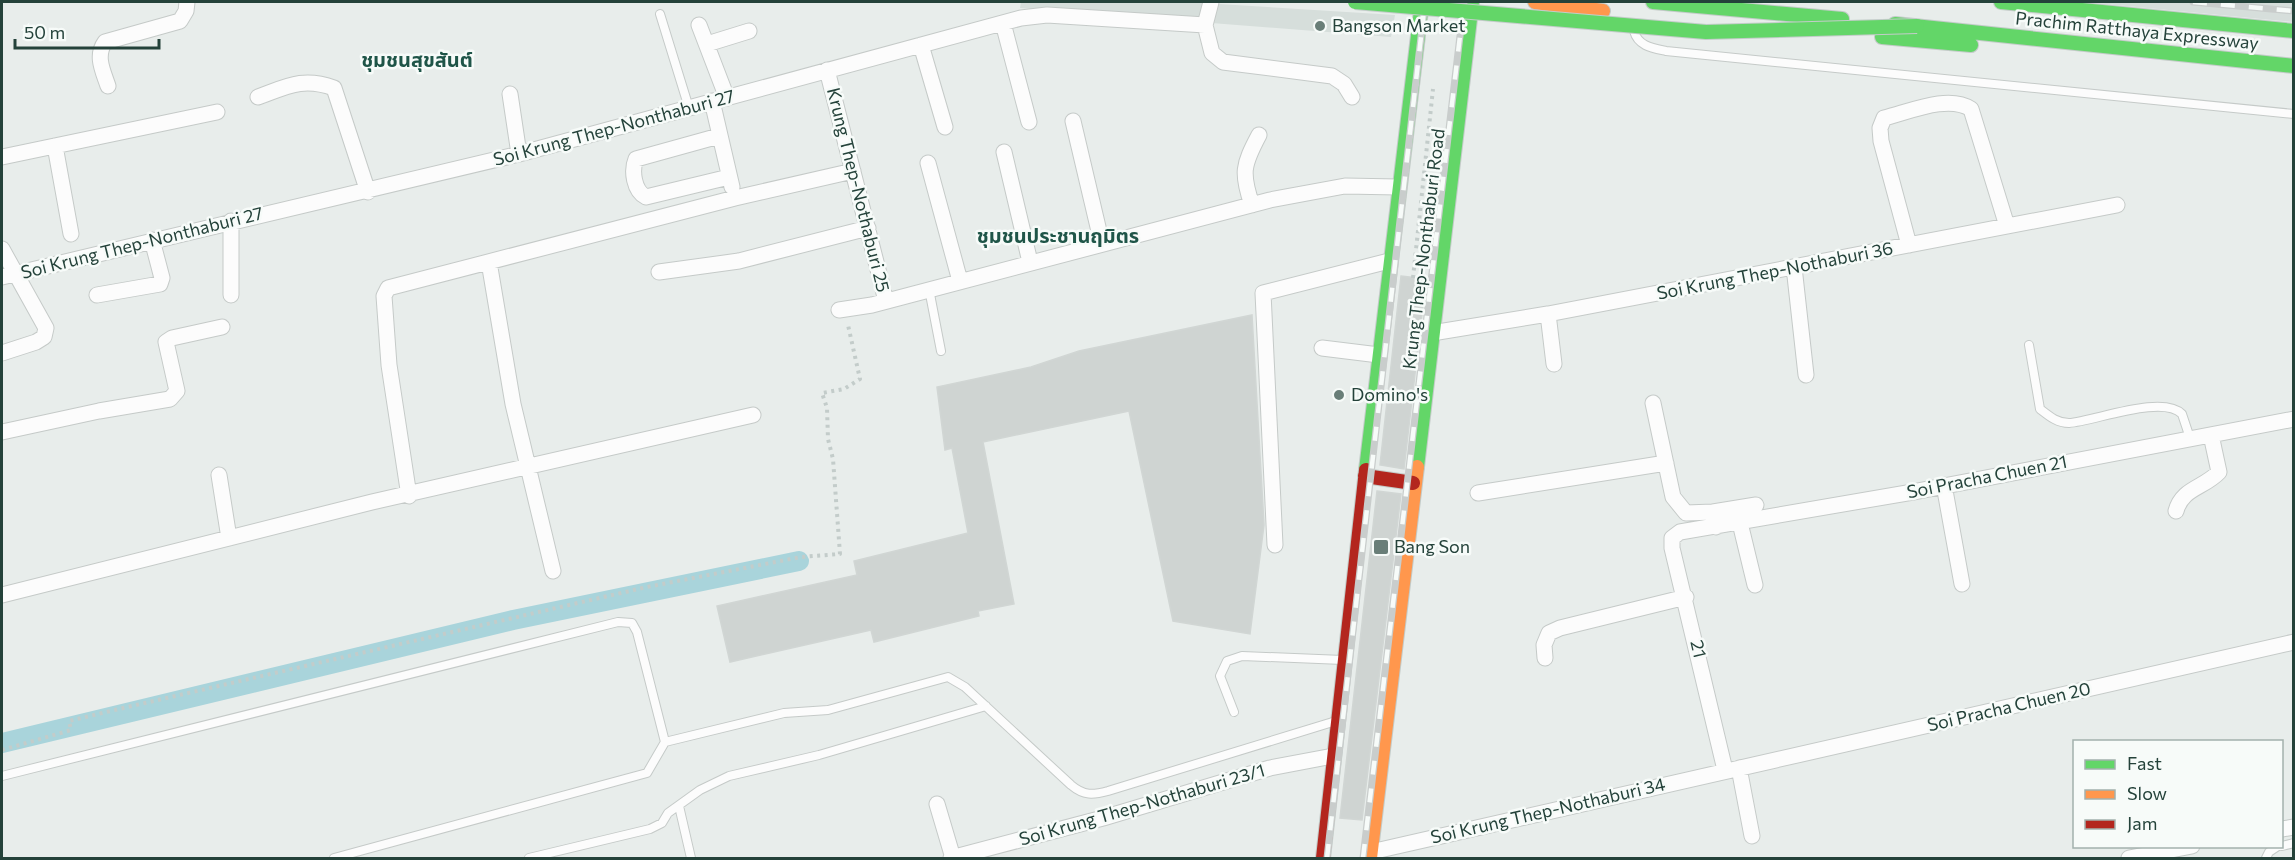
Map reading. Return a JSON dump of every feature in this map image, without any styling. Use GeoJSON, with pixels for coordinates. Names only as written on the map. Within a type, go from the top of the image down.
{"type":"FeatureCollection","features":[{"type":"Feature","properties":{"kind":"main road"},"geometry":{"type":"LineString","coordinates":[[1355,2],[1706,32],[1917,26]]}},
{"type":"Feature","properties":{"kind":"main road","name":"Krung Thep-Nonthaburi Road"},"geometry":{"type":"LineString","coordinates":[[1323,858],[1343,660],[1389,261],[1422,2]]}},
{"type":"Feature","properties":{"kind":"main road","name":"Krung Thep-Nonthaburi Road"},"geometry":{"type":"LineString","coordinates":[[1371,855],[1413,483],[1472,2]]}},
{"type":"Feature","properties":{"kind":"main road"},"geometry":{"type":"LineString","coordinates":[[1535,2],[1629,15],[2009,48],[2294,78]]}},
{"type":"Feature","properties":{"kind":"main road","name":"Prachim Ratthaya Expressway"},"geometry":{"type":"LineString","coordinates":[[1653,2],[1917,26],[2294,66]]}},
{"type":"Feature","properties":{"kind":"main road","name":"Prachim Ratthaya Expressway"},"geometry":{"type":"LineString","coordinates":[[2001,2],[2294,31]]}},
{"type":"Feature","properties":{"kind":"main road"},"geometry":{"type":"LineString","coordinates":[[1365,477],[1413,483]]}},
{"type":"Feature","properties":{"kind":"street"},"geometry":{"type":"LineString","coordinates":[[108,86],[99,58],[100,49],[105,42],[180,21],[188,2]]}},
{"type":"Feature","properties":{"kind":"street"},"geometry":{"type":"LineString","coordinates":[[1211,2],[1205,25],[1212,53],[1223,62],[1332,76],[1344,84],[1352,97]]}},
{"type":"Feature","properties":{"kind":"street","name":"Soi Krung Thep-Nonthaburi 27"},"geometry":{"type":"LineString","coordinates":[[8,275],[231,221],[368,192],[519,154],[1002,23],[1047,15],[1205,25]]}},
{"type":"Feature","properties":{"kind":"street"},"geometry":{"type":"LineString","coordinates":[[1002,23],[1029,122]]}},
{"type":"Feature","properties":{"kind":"street"},"geometry":{"type":"LineString","coordinates":[[699,25],[707,44],[719,100],[719,136],[735,198]]}},
{"type":"Feature","properties":{"kind":"street"},"geometry":{"type":"LineString","coordinates":[[707,44],[749,31]]}},
{"type":"Feature","properties":{"kind":"street"},"geometry":{"type":"LineString","coordinates":[[921,45],[945,127]]}},
{"type":"Feature","properties":{"kind":"street","name":"Krung Thep-Nothaburi 25"},"geometry":{"type":"LineString","coordinates":[[827,70],[886,301],[1252,205],[1345,186],[1398,187]]}},
{"type":"Feature","properties":{"kind":"street"},"geometry":{"type":"LineString","coordinates":[[258,97],[295,84],[315,82],[334,88],[368,192]]}},
{"type":"Feature","properties":{"kind":"street"},"geometry":{"type":"LineString","coordinates":[[510,94],[519,154]]}},
{"type":"Feature","properties":{"kind":"street"},"geometry":{"type":"LineString","coordinates":[[1909,245],[1881,141],[1880,128],[1884,118],[1942,104],[1961,102],[1971,109],[2007,226]]}},
{"type":"Feature","properties":{"kind":"street"},"geometry":{"type":"LineString","coordinates":[[2,157],[217,112]]}},
{"type":"Feature","properties":{"kind":"street"},"geometry":{"type":"LineString","coordinates":[[1073,121],[1102,244]]}},
{"type":"Feature","properties":{"kind":"street"},"geometry":{"type":"LineString","coordinates":[[1252,205],[1244,181],[1244,169],[1259,135]]}},
{"type":"Feature","properties":{"kind":"street"},"geometry":{"type":"LineString","coordinates":[[719,136],[636,159],[633,166],[635,181],[642,195],[646,197],[729,177]]}},
{"type":"Feature","properties":{"kind":"street"},"geometry":{"type":"LineString","coordinates":[[55,146],[72,234]]}},
{"type":"Feature","properties":{"kind":"street"},"geometry":{"type":"LineString","coordinates":[[1004,152],[1030,262]]}},
{"type":"Feature","properties":{"kind":"street"},"geometry":{"type":"LineString","coordinates":[[928,163],[960,281]]}},
{"type":"Feature","properties":{"kind":"street"},"geometry":{"type":"LineString","coordinates":[[409,495],[389,365],[385,292],[396,284],[735,198],[854,171]]}},
{"type":"Feature","properties":{"kind":"street","name":"Soi Krung Thep-Nothaburi 36"},"geometry":{"type":"LineString","coordinates":[[1432,333],[1548,314],[2117,205]]}},
{"type":"Feature","properties":{"kind":"street"},"geometry":{"type":"LineString","coordinates":[[231,221],[231,295]]}},
{"type":"Feature","properties":{"kind":"street"},"geometry":{"type":"LineString","coordinates":[[659,272],[739,261],[868,228]]}},
{"type":"Feature","properties":{"kind":"street"},"geometry":{"type":"LineString","coordinates":[[97,296],[160,284],[162,278],[152,240]]}},
{"type":"Feature","properties":{"kind":"street"},"geometry":{"type":"LineString","coordinates":[[2,249],[10,261],[8,275],[46,328],[44,337],[36,342],[2,353]]}},
{"type":"Feature","properties":{"kind":"street"},"geometry":{"type":"LineString","coordinates":[[1275,545],[1263,293],[1389,261]]}},
{"type":"Feature","properties":{"kind":"street"},"geometry":{"type":"LineString","coordinates":[[489,262],[513,404],[553,571]]}},
{"type":"Feature","properties":{"kind":"street"},"geometry":{"type":"LineString","coordinates":[[1794,267],[1806,375]]}},
{"type":"Feature","properties":{"kind":"street"},"geometry":{"type":"LineString","coordinates":[[839,310],[854,309],[886,301]]}},
{"type":"Feature","properties":{"kind":"street"},"geometry":{"type":"LineString","coordinates":[[1548,314],[1554,364]]}},
{"type":"Feature","properties":{"kind":"street"},"geometry":{"type":"LineString","coordinates":[[2,432],[99,411],[170,399],[177,391],[166,342],[172,338],[222,327]]}},
{"type":"Feature","properties":{"kind":"street"},"geometry":{"type":"LineString","coordinates":[[1322,348],[1379,355]]}},
{"type":"Feature","properties":{"kind":"street"},"geometry":{"type":"LineString","coordinates":[[1653,403],[1673,497],[1681,509],[1686,513],[1713,512],[1756,505]]}},
{"type":"Feature","properties":{"kind":"street"},"geometry":{"type":"LineString","coordinates":[[2,595],[229,538],[753,415]]}},
{"type":"Feature","properties":{"kind":"street","name":"Soi Pracha Chuen 21"},"geometry":{"type":"LineString","coordinates":[[1680,532],[1740,523],[2294,419]]}},
{"type":"Feature","properties":{"kind":"street"},"geometry":{"type":"LineString","coordinates":[[2176,511],[2179,498],[2190,490],[2211,481],[2219,472],[2211,435]]}},
{"type":"Feature","properties":{"kind":"street"},"geometry":{"type":"LineString","coordinates":[[1478,493],[1666,463]]}},
{"type":"Feature","properties":{"kind":"street"},"geometry":{"type":"LineString","coordinates":[[219,475],[229,538]]}},
{"type":"Feature","properties":{"kind":"street"},"geometry":{"type":"LineString","coordinates":[[1944,485],[1962,584]]}},
{"type":"Feature","properties":{"kind":"street"},"geometry":{"type":"LineString","coordinates":[[1713,512],[1716,527]]}},
{"type":"Feature","properties":{"kind":"street"},"geometry":{"type":"LineString","coordinates":[[1740,523],[1755,585]]}},
{"type":"Feature","properties":{"kind":"street","name":"21"},"geometry":{"type":"LineString","coordinates":[[1680,532],[1672,538],[1672,548],[1752,836]]}},
{"type":"Feature","properties":{"kind":"street"},"geometry":{"type":"LineString","coordinates":[[1545,658],[1544,645],[1549,633],[1560,628],[1686,597]]}},
{"type":"Feature","properties":{"kind":"street","name":"Soi Pracha Chuen 20"},"geometry":{"type":"LineString","coordinates":[[1732,769],[2294,642]]}},
{"type":"Feature","properties":{"kind":"street","name":"Soi Krung Thep-Nothaburi 23/1"},"geometry":{"type":"LineString","coordinates":[[952,858],[1103,818],[1270,768],[1333,756]]}},
{"type":"Feature","properties":{"kind":"street","name":"Soi Krung Thep-Nothaburi 34"},"geometry":{"type":"LineString","coordinates":[[1371,855],[1732,769]]}},
{"type":"Feature","properties":{"kind":"street"},"geometry":{"type":"LineString","coordinates":[[938,804],[952,858]]}},
{"type":"Feature","properties":{"kind":"street"},"geometry":{"type":"LineString","coordinates":[[2129,858],[2182,848]]}},
{"type":"Feature","properties":{"kind":"lane"},"geometry":{"type":"LineString","coordinates":[[660,14],[689,108]]}},
{"type":"Feature","properties":{"kind":"lane"},"geometry":{"type":"LineString","coordinates":[[1629,15],[1636,38],[1645,46],[1666,51],[2294,114]]}},
{"type":"Feature","properties":{"kind":"lane"},"geometry":{"type":"LineString","coordinates":[[929,289],[942,351]]}},
{"type":"Feature","properties":{"kind":"lane"},"geometry":{"type":"LineString","coordinates":[[2029,345],[2040,409],[2053,419],[2068,423],[2126,411],[2170,407],[2182,414],[2190,438]]}},
{"type":"Feature","properties":{"kind":"lane"},"geometry":{"type":"LineString","coordinates":[[2,776],[623,621],[632,623],[636,629],[665,742],[651,768],[644,774],[334,858]]}},
{"type":"Feature","properties":{"kind":"lane"},"geometry":{"type":"LineString","coordinates":[[1234,712],[1220,676],[1227,661],[1242,656],[1343,660]]}},
{"type":"Feature","properties":{"kind":"lane"},"geometry":{"type":"LineString","coordinates":[[665,742],[784,713],[828,710],[948,677],[957,680],[1076,789],[1088,795],[1108,791],[1338,721]]}},
{"type":"Feature","properties":{"kind":"lane"},"geometry":{"type":"LineString","coordinates":[[529,858],[650,829],[662,823],[668,813],[700,790],[729,776],[819,756],[986,706]]}},
{"type":"Feature","properties":{"kind":"lane"},"geometry":{"type":"LineString","coordinates":[[679,806],[691,858]]}},
{"type":"Feature","properties":{"kind":"lane"},"geometry":{"type":"LineString","coordinates":[[2266,858],[2269,852],[2276,848]]}},
{"type":"Feature","properties":{"kind":"path"},"geometry":{"type":"LineString","coordinates":[[1413,278],[1434,82]]}},
{"type":"Feature","properties":{"kind":"path"},"geometry":{"type":"LineString","coordinates":[[2,750],[71,730],[69,721]]}},
{"type":"Feature","properties":{"kind":"shaded area","name":"Bangson Market"},"geometry":{"type":"Polygon","coordinates":[[[1021,2],[1186,2],[1395,15],[1391,37],[1020,8],[1021,2]]]}},
{"type":"Feature","properties":{"kind":"shaded area"},"geometry":{"type":"Polygon","coordinates":[[[2085,2],[2293,2],[2293,22],[2085,2]]]}},
{"type":"Feature","properties":{"kind":"building"},"geometry":{"type":"Polygon","coordinates":[[[1401,276],[1426,279],[1404,469],[1380,465],[1401,276]]]}},
{"type":"Feature","properties":{"kind":"building"},"geometry":{"type":"Polygon","coordinates":[[[1252,315],[1264,525],[1250,634],[1173,621],[1129,411],[983,442],[1014,604],[978,611],[979,616],[874,642],[871,630],[730,662],[717,606],[857,575],[854,561],[968,533],[952,448],[945,450],[937,387],[1031,367],[1079,351],[1252,315]]]}},
{"type":"Feature","properties":{"kind":"building"},"geometry":{"type":"Polygon","coordinates":[[[1377,491],[1401,494],[1362,820],[1340,818],[1377,491]]]}},
{"type":"Feature","properties":{"kind":"waterway"},"geometry":{"type":"LineString","coordinates":[[2,743],[513,620],[799,561]]}},
{"type":"Feature","properties":{"kind":"railway"},"geometry":{"type":"LineString","coordinates":[[1327,858],[1425,2]]}},
{"type":"Feature","properties":{"kind":"railway"},"geometry":{"type":"LineString","coordinates":[[1363,858],[1464,2]]}},
{"type":"Feature","properties":{"kind":"railway"},"geometry":{"type":"LineString","coordinates":[[2193,2],[2294,11]]}},
{"type":"Feature","properties":{"kind":"traffic: fast"},"geometry":{"type":"LineString","coordinates":[[1355,2],[1706,32],[1917,26]]}},
{"type":"Feature","properties":{"kind":"traffic: fast"},"geometry":{"type":"LineString","coordinates":[[1366,470],[1422,2]]}},
{"type":"Feature","properties":{"kind":"traffic: fast"},"geometry":{"type":"LineString","coordinates":[[1417,467],[1472,2]]}},
{"type":"Feature","properties":{"kind":"traffic: fast"},"geometry":{"type":"LineString","coordinates":[[1653,2],[1842,19]]}},
{"type":"Feature","properties":{"kind":"traffic: fast"},"geometry":{"type":"LineString","coordinates":[[2001,2],[2294,31]]}},
{"type":"Feature","properties":{"kind":"traffic: fast"},"geometry":{"type":"LineString","coordinates":[[1895,24],[2294,66]]}},
{"type":"Feature","properties":{"kind":"traffic: fast"},"geometry":{"type":"LineString","coordinates":[[1882,37],[1971,45]]}},
{"type":"Feature","properties":{"kind":"traffic: slow"},"geometry":{"type":"LineString","coordinates":[[1535,2],[1603,11]]}},
{"type":"Feature","properties":{"kind":"traffic: slow"},"geometry":{"type":"LineString","coordinates":[[1370,858],[1417,467]]}},
{"type":"Feature","properties":{"kind":"traffic: jam"},"geometry":{"type":"LineString","coordinates":[[1323,858],[1366,470]]}},
{"type":"Feature","properties":{"kind":"traffic: jam"},"geometry":{"type":"LineString","coordinates":[[1365,476],[1413,483]]}},
{"type":"Feature","properties":{"kind":"place","name":"Bangson Market"},"geometry":{"type":"Point","coordinates":[1320,26]}},
{"type":"Feature","properties":{"kind":"place","name":"Domino's"},"geometry":{"type":"Point","coordinates":[1339,395]}},
{"type":"Feature","properties":{"kind":"place","name":"Bang Son"},"geometry":{"type":"Point","coordinates":[1381,547]}},
{"type":"Feature","properties":{"kind":"district","name":"ชุมชนสุขสันต์"},"geometry":{"type":"Point","coordinates":[417,60]}},
{"type":"Feature","properties":{"kind":"district","name":"ชุมชนประชานฤมิตร"},"geometry":{"type":"Point","coordinates":[1058,236]}}]}
